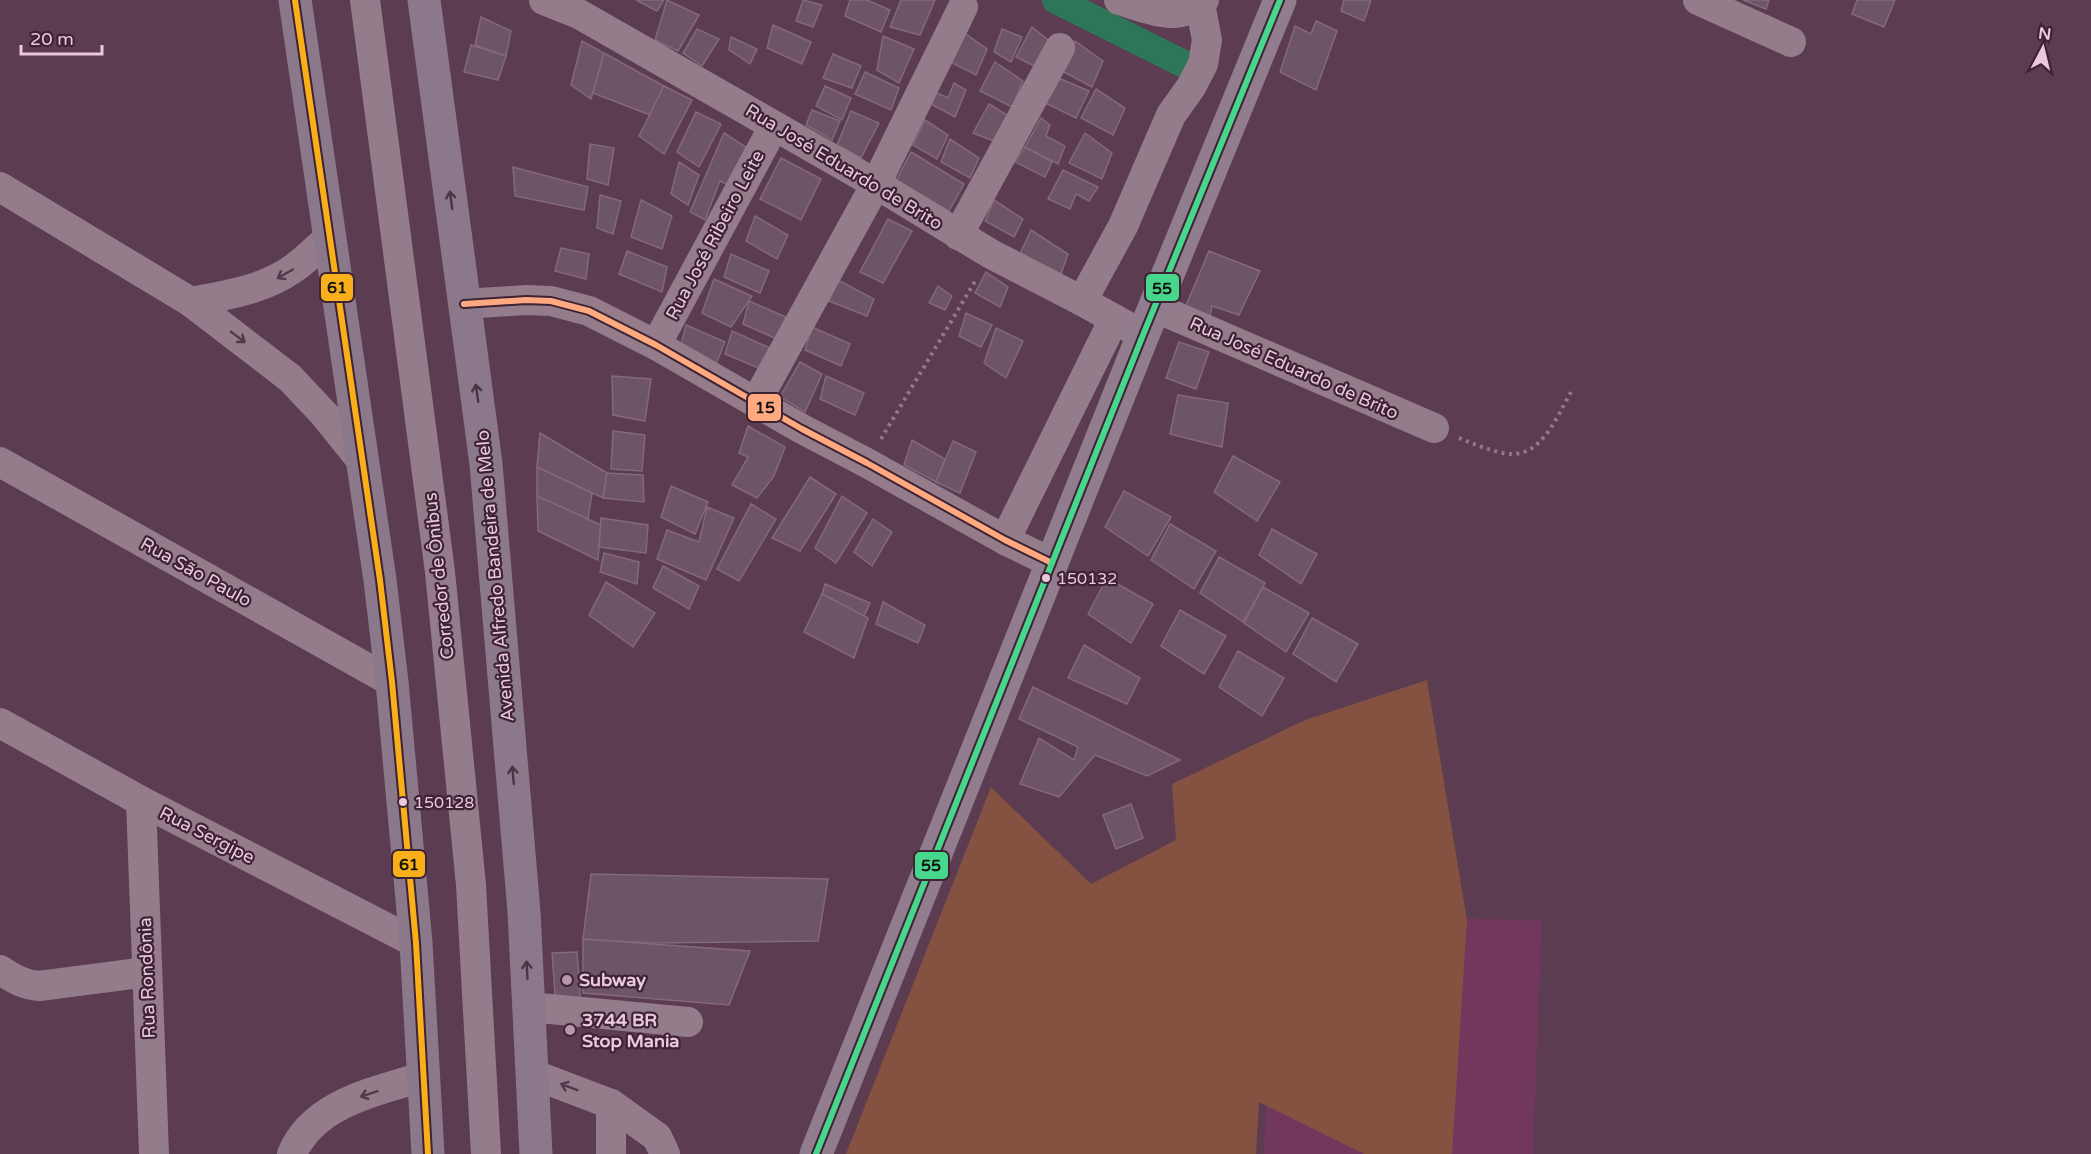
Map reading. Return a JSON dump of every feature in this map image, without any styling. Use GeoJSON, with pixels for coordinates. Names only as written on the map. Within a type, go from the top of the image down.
{"type":"FeatureCollection","features":[{"type":"Feature","properties":{"kind":"highway"},"geometry":{"type":"LineString","coordinates":[[295,0],[392,682],[416,943],[428,1154]]}},
{"type":"Feature","properties":{"kind":"highway","name":"Avenida Alfredo Bandeira de Melo"},"geometry":{"type":"LineString","coordinates":[[424,0],[486,464],[494,544],[524,912],[536,1154]]}},
{"type":"Feature","properties":{"kind":"main road"},"geometry":{"type":"LineString","coordinates":[[816,1154],[1280,0]]}},
{"type":"Feature","properties":{"kind":"street","name":"Corredor de Ônibus"},"geometry":{"type":"LineString","coordinates":[[365,0],[440,572],[471,885],[486,1154]]}},
{"type":"Feature","properties":{"kind":"street","name":"Rua José Eduardo de Brito"},"geometry":{"type":"LineString","coordinates":[[544,0],[583,7],[774,126],[876,184],[958,235],[1114,319],[1149,321],[1434,428]]}},
{"type":"Feature","properties":{"kind":"street"},"geometry":{"type":"LineString","coordinates":[[1082,301],[1123,226],[1171,115],[1191,87],[1203,64],[1207,40],[1202,2],[1178,15],[1119,0]]}},
{"type":"Feature","properties":{"kind":"street"},"geometry":{"type":"LineString","coordinates":[[1698,0],[1791,42]]}},
{"type":"Feature","properties":{"kind":"street"},"geometry":{"type":"LineString","coordinates":[[756,402],[876,184],[963,7]]}},
{"type":"Feature","properties":{"kind":"street"},"geometry":{"type":"LineString","coordinates":[[958,235],[1060,48]]}},
{"type":"Feature","properties":{"kind":"street","name":"Rua José Ribeiro Leite"},"geometry":{"type":"LineString","coordinates":[[656,345],[774,126]]}},
{"type":"Feature","properties":{"kind":"street"},"geometry":{"type":"LineString","coordinates":[[0,187],[191,302],[290,378],[324,414],[362,461]]}},
{"type":"Feature","properties":{"kind":"street"},"geometry":{"type":"LineString","coordinates":[[191,302],[228,295],[272,281],[294,269],[330,237]]}},
{"type":"Feature","properties":{"kind":"street"},"geometry":{"type":"LineString","coordinates":[[464,304],[526,300],[551,301],[589,311],[656,345],[802,429],[1005,540],[1052,563]]}},
{"type":"Feature","properties":{"kind":"street"},"geometry":{"type":"LineString","coordinates":[[1005,540],[1114,319]]}},
{"type":"Feature","properties":{"kind":"street","name":"Rua São Paulo"},"geometry":{"type":"LineString","coordinates":[[0,462],[392,682]]}},
{"type":"Feature","properties":{"kind":"street","name":"Rua Sergipe"},"geometry":{"type":"LineString","coordinates":[[0,723],[141,801],[416,943]]}},
{"type":"Feature","properties":{"kind":"street","name":"Rua Rondônia"},"geometry":{"type":"LineString","coordinates":[[141,801],[154,1154]]}},
{"type":"Feature","properties":{"kind":"street"},"geometry":{"type":"LineString","coordinates":[[0,970],[19,982],[39,986],[147,972]]}},
{"type":"Feature","properties":{"kind":"street"},"geometry":{"type":"LineString","coordinates":[[529,1007],[688,1023]]}},
{"type":"Feature","properties":{"kind":"street"},"geometry":{"type":"LineString","coordinates":[[532,1074],[611,1104],[657,1137],[665,1154]]}},
{"type":"Feature","properties":{"kind":"street"},"geometry":{"type":"LineString","coordinates":[[292,1154],[312,1123],[325,1113],[345,1102],[424,1076]]}},
{"type":"Feature","properties":{"kind":"street"},"geometry":{"type":"LineString","coordinates":[[611,1104],[611,1154]]}},
{"type":"Feature","properties":{"kind":"path"},"geometry":{"type":"LineString","coordinates":[[867,463],[991,254]]}},
{"type":"Feature","properties":{"kind":"path"},"geometry":{"type":"LineString","coordinates":[[1434,428],[1502,453],[1525,453],[1541,442],[1571,392]]}},
{"type":"Feature","properties":{"kind":"shaded area"},"geometry":{"type":"Polygon","coordinates":[[[1427,680],[1467,920],[1452,1154],[1364,1154],[1259,1102],[1256,1154],[846,1154],[991,787],[1091,884],[1176,840],[1172,784],[1305,720],[1427,680]]]}},
{"type":"Feature","properties":{"kind":"shaded area"},"geometry":{"type":"Polygon","coordinates":[[[1273,911],[1542,921],[1533,1154],[1264,1154],[1273,911]]]}},
{"type":"Feature","properties":{"kind":"building"},"geometry":{"type":"Polygon","coordinates":[[[636,0],[664,0],[657,11],[636,0]]]}},
{"type":"Feature","properties":{"kind":"building"},"geometry":{"type":"Polygon","coordinates":[[[667,0],[699,15],[678,51],[655,40],[667,0]]]}},
{"type":"Feature","properties":{"kind":"building"},"geometry":{"type":"Polygon","coordinates":[[[803,0],[822,5],[813,27],[796,21],[803,0]]]}},
{"type":"Feature","properties":{"kind":"building"},"geometry":{"type":"Polygon","coordinates":[[[850,0],[867,0],[890,10],[881,32],[845,16],[850,0]]]}},
{"type":"Feature","properties":{"kind":"building"},"geometry":{"type":"Polygon","coordinates":[[[901,0],[935,0],[920,35],[890,27],[901,0]]]}},
{"type":"Feature","properties":{"kind":"building"},"geometry":{"type":"Polygon","coordinates":[[[1344,0],[1371,0],[1364,21],[1341,11],[1344,0]]]}},
{"type":"Feature","properties":{"kind":"building"},"geometry":{"type":"Polygon","coordinates":[[[1743,0],[1769,0],[1766,9],[1743,0]]]}},
{"type":"Feature","properties":{"kind":"building"},"geometry":{"type":"Polygon","coordinates":[[[1857,0],[1895,0],[1884,27],[1852,14],[1857,0]]]}},
{"type":"Feature","properties":{"kind":"building"},"geometry":{"type":"Polygon","coordinates":[[[481,17],[511,31],[506,56],[475,45],[481,17]]]}},
{"type":"Feature","properties":{"kind":"building"},"geometry":{"type":"Polygon","coordinates":[[[1316,21],[1337,31],[1316,90],[1280,72],[1295,26],[1311,34],[1316,21]]]}},
{"type":"Feature","properties":{"kind":"building"},"geometry":{"type":"Polygon","coordinates":[[[773,25],[811,42],[802,64],[767,48],[773,25]]]}},
{"type":"Feature","properties":{"kind":"building"},"geometry":{"type":"Polygon","coordinates":[[[1032,27],[1053,44],[1042,70],[1016,57],[1032,27]]]}},
{"type":"Feature","properties":{"kind":"building"},"geometry":{"type":"Polygon","coordinates":[[[697,29],[719,39],[702,66],[683,53],[697,29]]]}},
{"type":"Feature","properties":{"kind":"building"},"geometry":{"type":"Polygon","coordinates":[[[959,29],[987,49],[976,75],[944,59],[959,29]]]}},
{"type":"Feature","properties":{"kind":"building"},"geometry":{"type":"Polygon","coordinates":[[[1002,29],[1022,37],[1011,62],[994,52],[1002,29]]]}},
{"type":"Feature","properties":{"kind":"building"},"geometry":{"type":"Polygon","coordinates":[[[883,36],[914,49],[899,83],[877,70],[883,36]]]}},
{"type":"Feature","properties":{"kind":"building"},"geometry":{"type":"Polygon","coordinates":[[[731,37],[757,49],[750,64],[729,50],[731,37]]]}},
{"type":"Feature","properties":{"kind":"building"},"geometry":{"type":"Polygon","coordinates":[[[582,41],[604,53],[591,99],[571,85],[582,41]]]}},
{"type":"Feature","properties":{"kind":"building"},"geometry":{"type":"Polygon","coordinates":[[[1075,41],[1103,61],[1092,87],[1060,70],[1075,41]]]}},
{"type":"Feature","properties":{"kind":"building"},"geometry":{"type":"Polygon","coordinates":[[[471,45],[506,56],[498,80],[464,72],[471,45]]]}},
{"type":"Feature","properties":{"kind":"building"},"geometry":{"type":"Polygon","coordinates":[[[604,53],[664,86],[650,115],[593,93],[604,53]]]}},
{"type":"Feature","properties":{"kind":"building"},"geometry":{"type":"Polygon","coordinates":[[[833,54],[861,66],[852,88],[823,78],[833,54]]]}},
{"type":"Feature","properties":{"kind":"building"},"geometry":{"type":"Polygon","coordinates":[[[995,62],[1023,81],[1012,107],[980,91],[995,62]]]}},
{"type":"Feature","properties":{"kind":"building"},"geometry":{"type":"Polygon","coordinates":[[[865,72],[899,88],[891,110],[855,94],[865,72]]]}},
{"type":"Feature","properties":{"kind":"building"},"geometry":{"type":"Polygon","coordinates":[[[1056,77],[1089,91],[1076,118],[1043,102],[1056,77]]]}},
{"type":"Feature","properties":{"kind":"building"},"geometry":{"type":"Polygon","coordinates":[[[954,83],[966,90],[955,117],[923,100],[929,89],[948,98],[954,83]]]}},
{"type":"Feature","properties":{"kind":"building"},"geometry":{"type":"Polygon","coordinates":[[[664,86],[692,100],[664,154],[639,136],[664,86]]]}},
{"type":"Feature","properties":{"kind":"building"},"geometry":{"type":"Polygon","coordinates":[[[825,86],[851,98],[842,120],[816,106],[825,86]]]}},
{"type":"Feature","properties":{"kind":"building"},"geometry":{"type":"Polygon","coordinates":[[[1096,89],[1125,108],[1113,135],[1081,118],[1096,89]]]}},
{"type":"Feature","properties":{"kind":"building"},"geometry":{"type":"Polygon","coordinates":[[[989,104],[1007,115],[994,141],[973,133],[989,104]]]}},
{"type":"Feature","properties":{"kind":"building"},"geometry":{"type":"Polygon","coordinates":[[[812,110],[840,121],[832,140],[806,125],[812,110]]]}},
{"type":"Feature","properties":{"kind":"building"},"geometry":{"type":"Polygon","coordinates":[[[851,111],[879,123],[861,158],[837,145],[851,111]]]}},
{"type":"Feature","properties":{"kind":"building"},"geometry":{"type":"Polygon","coordinates":[[[696,112],[721,124],[699,167],[677,152],[696,112]]]}},
{"type":"Feature","properties":{"kind":"building"},"geometry":{"type":"Polygon","coordinates":[[[1041,118],[1050,125],[1046,136],[1065,146],[1058,164],[1025,147],[1041,118]]]}},
{"type":"Feature","properties":{"kind":"building"},"geometry":{"type":"Polygon","coordinates":[[[925,120],[948,135],[937,159],[913,145],[925,120]]]}},
{"type":"Feature","properties":{"kind":"building"},"geometry":{"type":"Polygon","coordinates":[[[724,133],[746,147],[728,185],[720,181],[705,220],[690,212],[724,133]]]}},
{"type":"Feature","properties":{"kind":"building"},"geometry":{"type":"Polygon","coordinates":[[[1085,133],[1112,153],[1102,179],[1069,163],[1085,133]]]}},
{"type":"Feature","properties":{"kind":"building"},"geometry":{"type":"Polygon","coordinates":[[[950,139],[979,158],[970,178],[941,162],[950,139]]]}},
{"type":"Feature","properties":{"kind":"building"},"geometry":{"type":"Polygon","coordinates":[[[590,144],[614,148],[608,185],[587,179],[590,144]]]}},
{"type":"Feature","properties":{"kind":"building"},"geometry":{"type":"Polygon","coordinates":[[[1025,147],[1052,162],[1045,177],[1015,162],[1025,147]]]}},
{"type":"Feature","properties":{"kind":"building"},"geometry":{"type":"Polygon","coordinates":[[[911,152],[964,184],[949,211],[896,181],[911,152]]]}},
{"type":"Feature","properties":{"kind":"building"},"geometry":{"type":"Polygon","coordinates":[[[781,158],[821,179],[801,220],[760,199],[781,158]]]}},
{"type":"Feature","properties":{"kind":"building"},"geometry":{"type":"Polygon","coordinates":[[[679,162],[699,175],[688,205],[671,194],[679,162]]]}},
{"type":"Feature","properties":{"kind":"building"},"geometry":{"type":"Polygon","coordinates":[[[513,167],[588,187],[584,210],[515,196],[513,167]]]}},
{"type":"Feature","properties":{"kind":"building"},"geometry":{"type":"Polygon","coordinates":[[[1063,170],[1098,187],[1089,201],[1076,194],[1070,209],[1048,199],[1063,170]]]}},
{"type":"Feature","properties":{"kind":"building"},"geometry":{"type":"Polygon","coordinates":[[[600,195],[621,201],[613,234],[597,228],[600,195]]]}},
{"type":"Feature","properties":{"kind":"building"},"geometry":{"type":"Polygon","coordinates":[[[641,200],[672,216],[662,249],[631,237],[641,200]]]}},
{"type":"Feature","properties":{"kind":"building"},"geometry":{"type":"Polygon","coordinates":[[[994,200],[1023,219],[1014,237],[985,221],[994,200]]]}},
{"type":"Feature","properties":{"kind":"building"},"geometry":{"type":"Polygon","coordinates":[[[755,216],[788,235],[777,259],[746,241],[755,216]]]}},
{"type":"Feature","properties":{"kind":"building"},"geometry":{"type":"Polygon","coordinates":[[[888,219],[912,231],[883,283],[860,272],[888,219]]]}},
{"type":"Feature","properties":{"kind":"building"},"geometry":{"type":"Polygon","coordinates":[[[1031,230],[1068,254],[1060,277],[1019,256],[1031,230]]]}},
{"type":"Feature","properties":{"kind":"building"},"geometry":{"type":"Polygon","coordinates":[[[561,248],[589,254],[586,279],[555,271],[561,248]]]}},
{"type":"Feature","properties":{"kind":"building"},"geometry":{"type":"Polygon","coordinates":[[[627,251],[667,267],[662,292],[619,274],[627,251]]]}},
{"type":"Feature","properties":{"kind":"building"},"geometry":{"type":"Polygon","coordinates":[[[1209,251],[1260,271],[1239,315],[1212,306],[1209,321],[1185,308],[1209,251]]]}},
{"type":"Feature","properties":{"kind":"building"},"geometry":{"type":"Polygon","coordinates":[[[731,254],[769,271],[760,293],[724,277],[731,254]]]}},
{"type":"Feature","properties":{"kind":"building"},"geometry":{"type":"Polygon","coordinates":[[[986,272],[1008,287],[1000,307],[975,293],[986,272]]]}},
{"type":"Feature","properties":{"kind":"building"},"geometry":{"type":"Polygon","coordinates":[[[714,279],[752,296],[731,327],[702,313],[714,279]]]}},
{"type":"Feature","properties":{"kind":"building"},"geometry":{"type":"Polygon","coordinates":[[[838,280],[874,299],[867,316],[829,301],[838,280]]]}},
{"type":"Feature","properties":{"kind":"building"},"geometry":{"type":"Polygon","coordinates":[[[938,286],[952,296],[945,310],[929,303],[938,286]]]}},
{"type":"Feature","properties":{"kind":"building"},"geometry":{"type":"Polygon","coordinates":[[[749,301],[788,318],[779,340],[743,324],[749,301]]]}},
{"type":"Feature","properties":{"kind":"building"},"geometry":{"type":"Polygon","coordinates":[[[966,313],[992,325],[981,347],[959,336],[966,313]]]}},
{"type":"Feature","properties":{"kind":"building"},"geometry":{"type":"Polygon","coordinates":[[[686,325],[725,342],[716,364],[680,348],[686,325]]]}},
{"type":"Feature","properties":{"kind":"building"},"geometry":{"type":"Polygon","coordinates":[[[812,327],[850,344],[841,366],[805,350],[812,327]]]}},
{"type":"Feature","properties":{"kind":"building"},"geometry":{"type":"Polygon","coordinates":[[[996,328],[1023,341],[1006,378],[984,363],[996,328]]]}},
{"type":"Feature","properties":{"kind":"building"},"geometry":{"type":"Polygon","coordinates":[[[732,331],[770,348],[761,369],[725,354],[732,331]]]}},
{"type":"Feature","properties":{"kind":"building"},"geometry":{"type":"Polygon","coordinates":[[[1179,342],[1209,352],[1196,389],[1166,378],[1179,342]]]}},
{"type":"Feature","properties":{"kind":"building"},"geometry":{"type":"Polygon","coordinates":[[[800,362],[822,374],[805,412],[780,397],[800,362]]]}},
{"type":"Feature","properties":{"kind":"building"},"geometry":{"type":"Polygon","coordinates":[[[612,376],[651,379],[645,421],[613,415],[612,376]]]}},
{"type":"Feature","properties":{"kind":"building"},"geometry":{"type":"Polygon","coordinates":[[[826,376],[864,393],[855,415],[820,399],[826,376]]]}},
{"type":"Feature","properties":{"kind":"building"},"geometry":{"type":"Polygon","coordinates":[[[1178,395],[1228,403],[1222,447],[1170,434],[1178,395]]]}},
{"type":"Feature","properties":{"kind":"building"},"geometry":{"type":"Polygon","coordinates":[[[748,426],[785,447],[774,476],[757,498],[732,485],[748,457],[739,453],[748,426]]]}},
{"type":"Feature","properties":{"kind":"building"},"geometry":{"type":"Polygon","coordinates":[[[613,431],[645,435],[642,471],[611,469],[613,431]]]}},
{"type":"Feature","properties":{"kind":"building"},"geometry":{"type":"Polygon","coordinates":[[[540,433],[607,473],[603,498],[537,467],[540,433]]]}},
{"type":"Feature","properties":{"kind":"building"},"geometry":{"type":"Polygon","coordinates":[[[912,440],[945,459],[936,482],[904,465],[912,440]]]}},
{"type":"Feature","properties":{"kind":"building"},"geometry":{"type":"Polygon","coordinates":[[[953,441],[976,452],[960,493],[936,482],[953,441]]]}},
{"type":"Feature","properties":{"kind":"building"},"geometry":{"type":"Polygon","coordinates":[[[1233,456],[1280,482],[1257,521],[1214,492],[1233,456]]]}},
{"type":"Feature","properties":{"kind":"building"},"geometry":{"type":"Polygon","coordinates":[[[537,467],[592,493],[588,519],[537,496],[537,467]]]}},
{"type":"Feature","properties":{"kind":"building"},"geometry":{"type":"Polygon","coordinates":[[[607,473],[643,475],[644,502],[603,498],[607,473]]]}},
{"type":"Feature","properties":{"kind":"building"},"geometry":{"type":"Polygon","coordinates":[[[810,477],[836,494],[800,551],[772,538],[810,477]]]}},
{"type":"Feature","properties":{"kind":"building"},"geometry":{"type":"Polygon","coordinates":[[[671,486],[708,502],[695,534],[661,517],[671,486]]]}},
{"type":"Feature","properties":{"kind":"building"},"geometry":{"type":"Polygon","coordinates":[[[1124,491],[1171,517],[1148,556],[1105,527],[1124,491]]]}},
{"type":"Feature","properties":{"kind":"building"},"geometry":{"type":"Polygon","coordinates":[[[537,496],[601,525],[598,560],[538,531],[537,496]]]}},
{"type":"Feature","properties":{"kind":"building"},"geometry":{"type":"Polygon","coordinates":[[[842,496],[867,513],[836,563],[815,548],[842,496]]]}},
{"type":"Feature","properties":{"kind":"building"},"geometry":{"type":"Polygon","coordinates":[[[751,504],[776,519],[739,581],[717,569],[751,504]]]}},
{"type":"Feature","properties":{"kind":"building"},"geometry":{"type":"Polygon","coordinates":[[[707,507],[734,518],[706,580],[657,559],[667,530],[699,542],[707,507]]]}},
{"type":"Feature","properties":{"kind":"building"},"geometry":{"type":"Polygon","coordinates":[[[601,518],[648,525],[646,553],[599,547],[601,518]]]}},
{"type":"Feature","properties":{"kind":"building"},"geometry":{"type":"Polygon","coordinates":[[[873,519],[892,532],[872,566],[854,552],[873,519]]]}},
{"type":"Feature","properties":{"kind":"building"},"geometry":{"type":"Polygon","coordinates":[[[1170,524],[1216,551],[1194,589],[1151,560],[1170,524]]]}},
{"type":"Feature","properties":{"kind":"building"},"geometry":{"type":"Polygon","coordinates":[[[1272,529],[1317,554],[1301,584],[1259,555],[1272,529]]]}},
{"type":"Feature","properties":{"kind":"building"},"geometry":{"type":"Polygon","coordinates":[[[604,553],[639,562],[637,584],[600,572],[604,553]]]}},
{"type":"Feature","properties":{"kind":"building"},"geometry":{"type":"Polygon","coordinates":[[[1219,557],[1265,583],[1243,622],[1200,593],[1219,557]]]}},
{"type":"Feature","properties":{"kind":"building"},"geometry":{"type":"Polygon","coordinates":[[[663,566],[699,586],[689,609],[653,588],[663,566]]]}},
{"type":"Feature","properties":{"kind":"building"},"geometry":{"type":"Polygon","coordinates":[[[1107,578],[1153,604],[1131,643],[1088,614],[1107,578]]]}},
{"type":"Feature","properties":{"kind":"building"},"geometry":{"type":"Polygon","coordinates":[[[606,582],[655,613],[633,647],[589,615],[606,582]]]}},
{"type":"Feature","properties":{"kind":"building"},"geometry":{"type":"Polygon","coordinates":[[[825,584],[870,603],[864,616],[822,594],[825,584]]]}},
{"type":"Feature","properties":{"kind":"building"},"geometry":{"type":"Polygon","coordinates":[[[1263,587],[1309,613],[1286,652],[1244,623],[1263,587]]]}},
{"type":"Feature","properties":{"kind":"building"},"geometry":{"type":"Polygon","coordinates":[[[822,594],[868,618],[854,658],[804,632],[822,594]]]}},
{"type":"Feature","properties":{"kind":"building"},"geometry":{"type":"Polygon","coordinates":[[[883,602],[925,625],[918,643],[876,624],[883,602]]]}},
{"type":"Feature","properties":{"kind":"building"},"geometry":{"type":"Polygon","coordinates":[[[1180,610],[1226,636],[1204,674],[1161,646],[1180,610]]]}},
{"type":"Feature","properties":{"kind":"building"},"geometry":{"type":"Polygon","coordinates":[[[1312,618],[1358,644],[1336,682],[1293,654],[1312,618]]]}},
{"type":"Feature","properties":{"kind":"building"},"geometry":{"type":"Polygon","coordinates":[[[1084,645],[1140,678],[1127,704],[1068,678],[1084,645]]]}},
{"type":"Feature","properties":{"kind":"building"},"geometry":{"type":"Polygon","coordinates":[[[1238,651],[1284,678],[1262,716],[1219,687],[1238,651]]]}},
{"type":"Feature","properties":{"kind":"building"},"geometry":{"type":"Polygon","coordinates":[[[1033,687],[1180,760],[1147,776],[1095,755],[1059,797],[1020,784],[1039,738],[1074,760],[1078,747],[1019,719],[1033,687]]]}},
{"type":"Feature","properties":{"kind":"building"},"geometry":{"type":"Polygon","coordinates":[[[1131,804],[1143,838],[1116,849],[1103,815],[1131,804]]]}},
{"type":"Feature","properties":{"kind":"building"},"geometry":{"type":"Polygon","coordinates":[[[591,874],[828,879],[818,941],[651,943],[583,939],[591,874]]]}},
{"type":"Feature","properties":{"kind":"building"},"geometry":{"type":"Polygon","coordinates":[[[583,939],[750,951],[729,1005],[583,993],[583,939]]]}},
{"type":"Feature","properties":{"kind":"building","name":"Subway"},"geometry":{"type":"Polygon","coordinates":[[[577,952],[581,1006],[556,1008],[552,953],[577,952]]]}},
{"type":"Feature","properties":{"kind":"waterway"},"geometry":{"type":"LineString","coordinates":[[1056,0],[1182,63]]}},
{"type":"Feature","properties":{"kind":"transit line","name":"61"},"geometry":{"type":"LineString","coordinates":[[295,0],[380,580],[392,682],[416,943],[428,1154]]}},
{"type":"Feature","properties":{"kind":"transit line","name":"55"},"geometry":{"type":"LineString","coordinates":[[816,1154],[1143,335],[1280,0]]}},
{"type":"Feature","properties":{"kind":"transit line","name":"15"},"geometry":{"type":"LineString","coordinates":[[464,304],[526,300],[551,301],[589,311],[656,345],[802,429],[1005,540],[1052,563]]}},
{"type":"Feature","properties":{"kind":"place","name":"150132"},"geometry":{"type":"Point","coordinates":[1046,578]}},
{"type":"Feature","properties":{"kind":"place","name":"150128"},"geometry":{"type":"Point","coordinates":[403,802]}},
{"type":"Feature","properties":{"kind":"place","name":"Subway"},"geometry":{"type":"Point","coordinates":[567,980]}},
{"type":"Feature","properties":{"kind":"place","name":"3744 BR Stop Mania"},"geometry":{"type":"Point","coordinates":[570,1030]}}]}
